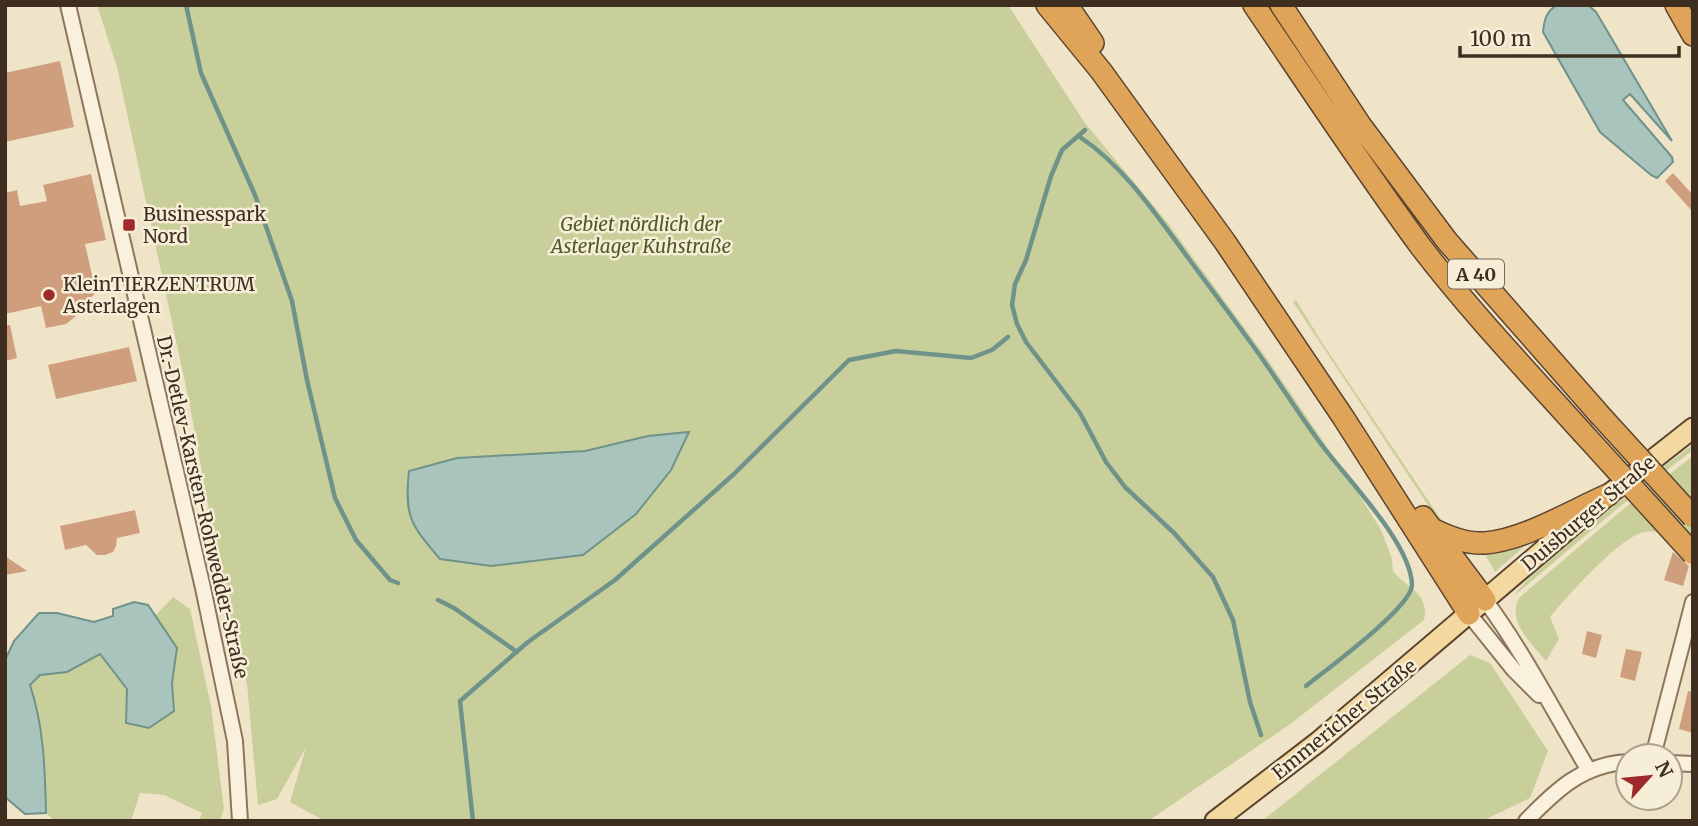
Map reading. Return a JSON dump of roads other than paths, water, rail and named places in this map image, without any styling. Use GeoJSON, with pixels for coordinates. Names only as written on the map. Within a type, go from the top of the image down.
{"type":"FeatureCollection","features":[{"type":"Feature","properties":{"kind":"highway"},"geometry":{"type":"LineString","coordinates":[[1047,5],[1101,71],[1225,242],[1343,417],[1477,607]]}},
{"type":"Feature","properties":{"kind":"highway"},"geometry":{"type":"LineString","coordinates":[[1067,5],[1328,373],[1430,528],[1477,607]]}},
{"type":"Feature","properties":{"kind":"highway","name":"A 40"},"geometry":{"type":"LineString","coordinates":[[1257,5],[1366,169],[1423,248],[1473,310],[1693,554]]}},
{"type":"Feature","properties":{"kind":"highway","name":"A 40"},"geometry":{"type":"LineString","coordinates":[[1281,5],[1361,126],[1447,241],[1693,517]]}},
{"type":"Feature","properties":{"kind":"highway"},"geometry":{"type":"LineString","coordinates":[[1676,5],[1693,35]]}},
{"type":"Feature","properties":{"kind":"highway"},"geometry":{"type":"LineString","coordinates":[[1430,528],[1464,541],[1483,543],[1503,540],[1608,495]]}},
{"type":"Feature","properties":{"kind":"main road","name":"Duisburger Straße"},"geometry":{"type":"LineString","coordinates":[[1477,607],[1608,495],[1693,428]]}},
{"type":"Feature","properties":{"kind":"main road","name":"Emmericher Straße"},"geometry":{"type":"LineString","coordinates":[[1215,821],[1318,741],[1477,607]]}},
{"type":"Feature","properties":{"kind":"street","name":"Dr.-Detlev-Karsten-Rohwedder-Straße"},"geometry":{"type":"LineString","coordinates":[[68,5],[203,588],[235,741],[239,819]]}},
{"type":"Feature","properties":{"kind":"street"},"geometry":{"type":"LineString","coordinates":[[1657,742],[1693,602]]}},
{"type":"Feature","properties":{"kind":"street"},"geometry":{"type":"LineString","coordinates":[[1477,607],[1514,670],[1549,706]]}},
{"type":"Feature","properties":{"kind":"street"},"geometry":{"type":"LineString","coordinates":[[1477,607],[1526,661],[1549,706],[1588,769]]}},
{"type":"Feature","properties":{"kind":"street"},"geometry":{"type":"LineString","coordinates":[[1526,821],[1550,796],[1588,769],[1614,762]]}},
{"type":"Feature","properties":{"kind":"water"},"geometry":{"type":"Polygon","coordinates":[[[1557,5],[1588,5],[1596,12],[1672,141],[1630,94],[1623,100],[1672,157],[1673,162],[1657,178],[1600,132],[1543,32],[1546,17],[1557,5]]]}},
{"type":"Feature","properties":{"kind":"water"},"geometry":{"type":"Polygon","coordinates":[[[689,432],[671,470],[636,514],[583,555],[491,566],[440,559],[416,528],[409,510],[409,471],[457,458],[585,451],[648,436],[689,432]]]}},
{"type":"Feature","properties":{"kind":"water"},"geometry":{"type":"Polygon","coordinates":[[[134,602],[148,605],[177,648],[172,683],[174,711],[149,728],[126,723],[127,689],[100,654],[67,672],[40,675],[30,685],[41,732],[46,813],[25,814],[5,797],[5,660],[14,641],[39,613],[57,613],[94,622],[113,616],[113,609],[134,602]]]}},
{"type":"Feature","properties":{"kind":"waterway"},"geometry":{"type":"LineString","coordinates":[[186,5],[201,73],[255,195],[292,301],[307,380],[335,498],[356,540],[390,580],[398,583]]}},
{"type":"Feature","properties":{"kind":"waterway"},"geometry":{"type":"LineString","coordinates":[[1085,130],[1062,150],[1051,176],[1026,260],[1015,284],[1012,305],[1017,324],[1026,342],[1080,413],[1106,462],[1125,487],[1174,533],[1213,577],[1233,620],[1250,702],[1261,735]]}},
{"type":"Feature","properties":{"kind":"waterway"},"geometry":{"type":"LineString","coordinates":[[1080,137],[1112,163],[1152,209],[1318,440],[1388,529],[1409,568],[1412,585],[1398,608],[1366,638],[1306,686]]}},
{"type":"Feature","properties":{"kind":"waterway"},"geometry":{"type":"LineString","coordinates":[[473,821],[460,701],[528,642],[615,580],[734,474],[849,360],[896,351],[971,358],[992,350],[1008,337]]}},
{"type":"Feature","properties":{"kind":"waterway"},"geometry":{"type":"LineString","coordinates":[[438,600],[454,608],[517,652]]}},
{"type":"Feature","properties":{"kind":"place","name":"Businesspark Nord"},"geometry":{"type":"Point","coordinates":[129,225]}},
{"type":"Feature","properties":{"kind":"place","name":"KleinTIERZENTRUM Asterlagen"},"geometry":{"type":"Point","coordinates":[49,295]}},
{"type":"Feature","properties":{"kind":"park label","name":"Gebiet nördlich der Asterlager Kuhstraße"},"geometry":{"type":"Point","coordinates":[641,235]}}]}
